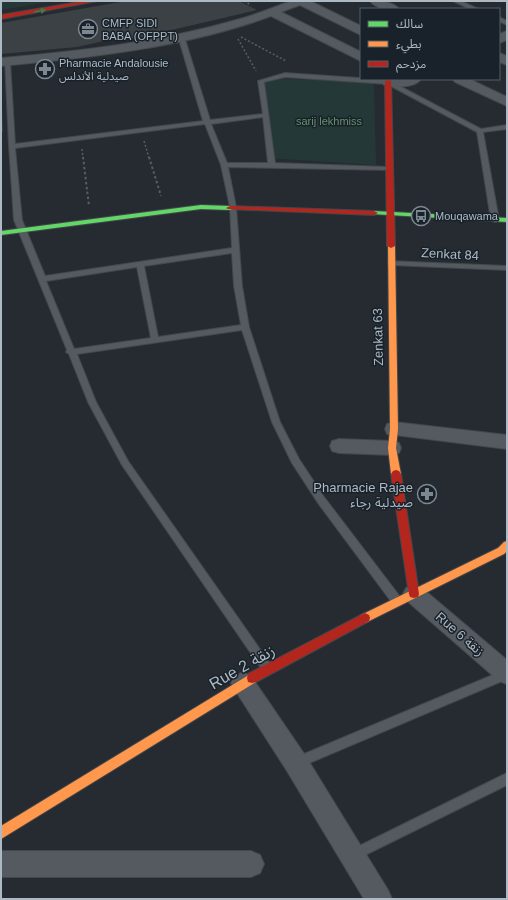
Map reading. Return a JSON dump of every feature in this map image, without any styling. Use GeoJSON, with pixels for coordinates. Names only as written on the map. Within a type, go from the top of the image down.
{"type":"FeatureCollection","features":[{"type":"Feature","properties":{"kind":"street"},"geometry":{"type":"LineString","coordinates":[[1,17],[94,1]]}},
{"type":"Feature","properties":{"kind":"street"},"geometry":{"type":"LineString","coordinates":[[4,61],[107,49],[181,36],[233,25],[301,1],[360,30]]}},
{"type":"Feature","properties":{"kind":"street"},"geometry":{"type":"LineString","coordinates":[[376,1],[391,8]]}},
{"type":"Feature","properties":{"kind":"street"},"geometry":{"type":"LineString","coordinates":[[272,12],[360,56]]}},
{"type":"Feature","properties":{"kind":"street"},"geometry":{"type":"LineString","coordinates":[[388,81],[409,82],[413,80]]}},
{"type":"Feature","properties":{"kind":"street"},"geometry":{"type":"LineString","coordinates":[[461,80],[507,102]]}},
{"type":"Feature","properties":{"kind":"street","name":"Zenkat 63"},"geometry":{"type":"LineString","coordinates":[[388,81],[394,429],[392,448],[405,597]]}},
{"type":"Feature","properties":{"kind":"street"},"geometry":{"type":"LineString","coordinates":[[1,233],[201,207],[233,207],[507,220]]}},
{"type":"Feature","properties":{"kind":"street"},"geometry":{"type":"LineString","coordinates":[[394,429],[507,442]]}},
{"type":"Feature","properties":{"kind":"street"},"geometry":{"type":"LineString","coordinates":[[339,446],[392,448]]}},
{"type":"Feature","properties":{"kind":"street","name":"Rue 2 زنقة"},"geometry":{"type":"LineString","coordinates":[[1,833],[267,669],[405,597],[505,550]]}},
{"type":"Feature","properties":{"kind":"street","name":"Rue 6 زنقة"},"geometry":{"type":"LineString","coordinates":[[405,597],[507,674]]}},
{"type":"Feature","properties":{"kind":"street"},"geometry":{"type":"LineString","coordinates":[[243,683],[296,763],[379,899]]}},
{"type":"Feature","properties":{"kind":"street"},"geometry":{"type":"LineString","coordinates":[[1,864],[251,864]]}},
{"type":"Feature","properties":{"kind":"lane"},"geometry":{"type":"LineString","coordinates":[[456,1],[473,8]]}},
{"type":"Feature","properties":{"kind":"lane"},"geometry":{"type":"LineString","coordinates":[[181,36],[207,122],[224,165],[233,207],[238,286],[245,327],[276,422],[295,461],[326,506],[405,597]]}},
{"type":"Feature","properties":{"kind":"lane"},"geometry":{"type":"LineString","coordinates":[[4,61],[18,220],[70,352],[92,402],[125,463],[267,669]]}},
{"type":"Feature","properties":{"kind":"lane"},"geometry":{"type":"LineString","coordinates":[[272,165],[261,80],[285,75],[360,79]]}},
{"type":"Feature","properties":{"kind":"lane"},"geometry":{"type":"LineString","coordinates":[[370,80],[388,81],[480,132],[507,127]]}},
{"type":"Feature","properties":{"kind":"lane"},"geometry":{"type":"LineString","coordinates":[[12,146],[140,129],[266,115]]}},
{"type":"Feature","properties":{"kind":"lane"},"geometry":{"type":"LineString","coordinates":[[480,132],[495,220]]}},
{"type":"Feature","properties":{"kind":"lane"},"geometry":{"type":"LineString","coordinates":[[224,165],[389,169]]}},
{"type":"Feature","properties":{"kind":"lane"},"geometry":{"type":"LineString","coordinates":[[42,279],[235,250]]}},
{"type":"Feature","properties":{"kind":"lane","name":"Zenkat 84"},"geometry":{"type":"LineString","coordinates":[[391,263],[507,268]]}},
{"type":"Feature","properties":{"kind":"lane"},"geometry":{"type":"LineString","coordinates":[[140,264],[155,340]]}},
{"type":"Feature","properties":{"kind":"lane"},"geometry":{"type":"LineString","coordinates":[[70,352],[245,327]]}},
{"type":"Feature","properties":{"kind":"lane"},"geometry":{"type":"LineString","coordinates":[[296,763],[507,674]]}},
{"type":"Feature","properties":{"kind":"lane"},"geometry":{"type":"LineString","coordinates":[[352,856],[507,779]]}},
{"type":"Feature","properties":{"kind":"path"},"geometry":{"type":"LineString","coordinates":[[261,80],[237,35],[314,77]]}},
{"type":"Feature","properties":{"kind":"path"},"geometry":{"type":"LineString","coordinates":[[140,129],[166,212]]}},
{"type":"Feature","properties":{"kind":"path"},"geometry":{"type":"LineString","coordinates":[[80,137],[91,222]]}},
{"type":"Feature","properties":{"kind":"green space"},"geometry":{"type":"Polygon","coordinates":[[[1,1],[54,1],[1,10],[1,1]]]}},
{"type":"Feature","properties":{"kind":"green space","name":"sarij lekhmiss"},"geometry":{"type":"Polygon","coordinates":[[[280,79],[329,80],[374,84],[376,165],[268,158],[268,114],[258,84],[280,79]]]}},
{"type":"Feature","properties":{"kind":"building","name":"CMFP SIDI BABA (OFPPT)"},"geometry":{"type":"Polygon","coordinates":[[[126,1],[239,1],[257,10],[129,40],[126,36],[77,47],[1,54],[1,23],[126,1]]]}},
{"type":"Feature","properties":{"kind":"building"},"geometry":{"type":"Polygon","coordinates":[[[1,108],[3,132],[1,133],[1,108]]]}},
{"type":"Feature","properties":{"kind":"traffic: fast"},"geometry":{"type":"LineString","coordinates":[[1,233],[201,207],[230,208]]}},
{"type":"Feature","properties":{"kind":"traffic: fast"},"geometry":{"type":"LineString","coordinates":[[374,213],[507,220]]}},
{"type":"Feature","properties":{"kind":"traffic: slow"},"geometry":{"type":"LineString","coordinates":[[391,246],[394,429],[392,448],[396,474]]}},
{"type":"Feature","properties":{"kind":"traffic: slow"},"geometry":{"type":"LineString","coordinates":[[365,618],[501,551],[507,545]]}},
{"type":"Feature","properties":{"kind":"traffic: slow"},"geometry":{"type":"LineString","coordinates":[[1,833],[252,678]]}},
{"type":"Feature","properties":{"kind":"traffic: jam"},"geometry":{"type":"LineString","coordinates":[[1,17],[94,1]]}},
{"type":"Feature","properties":{"kind":"traffic: jam"},"geometry":{"type":"LineString","coordinates":[[388,80],[391,246]]}},
{"type":"Feature","properties":{"kind":"traffic: jam"},"geometry":{"type":"LineString","coordinates":[[230,208],[374,213]]}},
{"type":"Feature","properties":{"kind":"traffic: jam"},"geometry":{"type":"LineString","coordinates":[[396,474],[414,594]]}},
{"type":"Feature","properties":{"kind":"traffic: jam"},"geometry":{"type":"LineString","coordinates":[[252,678],[365,618]]}},
{"type":"Feature","properties":{"kind":"place","name":"CMFP SIDI BABA (OFPPT)"},"geometry":{"type":"Point","coordinates":[88,29]}},
{"type":"Feature","properties":{"kind":"place","name":"Pharmacie Andalousie صيدلية الأندلس"},"geometry":{"type":"Point","coordinates":[45,69]}},
{"type":"Feature","properties":{"kind":"place","name":"Mouqawama"},"geometry":{"type":"Point","coordinates":[421,216]}},
{"type":"Feature","properties":{"kind":"place","name":"Pharmacie Rajae صيدلية رجاء"},"geometry":{"type":"Point","coordinates":[427,494]}}]}
